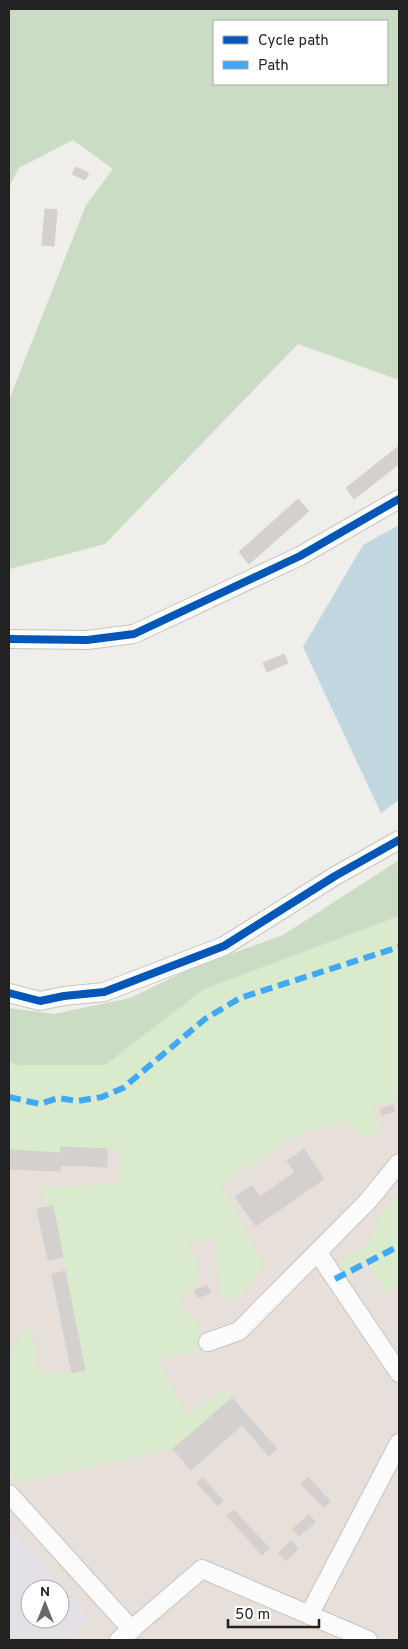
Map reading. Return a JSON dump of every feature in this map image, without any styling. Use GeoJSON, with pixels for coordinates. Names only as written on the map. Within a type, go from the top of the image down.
{"type":"FeatureCollection","features":[{"type":"Feature","properties":{"kind":"street"},"geometry":{"type":"LineString","coordinates":[[9,639],[87,640],[134,634],[300,556],[399,499]]}},
{"type":"Feature","properties":{"kind":"street"},"geometry":{"type":"LineString","coordinates":[[9,993],[40,1001],[64,996],[104,992],[224,946],[335,876],[399,840]]}},
{"type":"Feature","properties":{"kind":"street"},"geometry":{"type":"LineString","coordinates":[[208,1342],[239,1331],[368,1201],[399,1163]]}},
{"type":"Feature","properties":{"kind":"street"},"geometry":{"type":"LineString","coordinates":[[318,1253],[399,1373]]}},
{"type":"Feature","properties":{"kind":"street"},"geometry":{"type":"LineString","coordinates":[[309,1615],[399,1443]]}},
{"type":"Feature","properties":{"kind":"street"},"geometry":{"type":"LineString","coordinates":[[9,1494],[127,1636],[202,1569],[368,1640]]}},
{"type":"Feature","properties":{"kind":"shaded area"},"geometry":{"type":"Polygon","coordinates":[[[399,916],[399,1640],[9,1640],[9,1061],[399,916]]]}},
{"type":"Feature","properties":{"kind":"shaded area"},"geometry":{"type":"Polygon","coordinates":[[[9,1524],[56,1579],[20,1579],[20,1629],[70,1629],[70,1596],[89,1618],[63,1640],[9,1640],[9,1524]]]}},
{"type":"Feature","properties":{"kind":"green space"},"geometry":{"type":"Polygon","coordinates":[[[9,9],[399,9],[399,380],[298,344],[105,544],[10,569],[9,400],[86,205],[113,169],[73,140],[19,168],[9,187],[9,9]]]}},
{"type":"Feature","properties":{"kind":"green space"},"geometry":{"type":"Polygon","coordinates":[[[399,860],[399,916],[204,989],[105,1065],[17,1065],[9,1061],[9,1008],[54,1014],[130,998],[190,969],[283,935],[399,860]]]}},
{"type":"Feature","properties":{"kind":"green space"},"geometry":{"type":"Polygon","coordinates":[[[399,916],[399,1099],[372,1107],[383,1132],[365,1137],[342,1121],[295,1136],[221,1185],[264,1265],[240,1298],[221,1297],[215,1238],[188,1242],[201,1278],[178,1302],[197,1322],[203,1349],[158,1360],[187,1415],[226,1388],[232,1398],[173,1449],[16,1483],[9,1471],[9,1353],[31,1324],[39,1373],[72,1373],[84,1370],[53,1206],[44,1201],[40,1188],[119,1183],[121,1150],[61,1147],[61,1153],[9,1150],[9,1061],[17,1065],[105,1065],[204,989],[399,916]]]}},
{"type":"Feature","properties":{"kind":"green space"},"geometry":{"type":"Polygon","coordinates":[[[399,1196],[399,1284],[385,1292],[368,1260],[346,1275],[340,1261],[370,1241],[380,1215],[399,1196]]]}},
{"type":"Feature","properties":{"kind":"water"},"geometry":{"type":"Polygon","coordinates":[[[399,525],[399,800],[381,813],[303,647],[363,545],[399,525]]]}},
{"type":"Feature","properties":{"kind":"building"},"geometry":{"type":"Polygon","coordinates":[[[76,167],[89,173],[85,180],[72,174],[76,167]]]}},
{"type":"Feature","properties":{"kind":"building"},"geometry":{"type":"Polygon","coordinates":[[[45,209],[57,210],[54,246],[42,245],[45,209]]]}},
{"type":"Feature","properties":{"kind":"building"},"geometry":{"type":"Polygon","coordinates":[[[399,446],[399,464],[354,499],[346,488],[399,446]]]}},
{"type":"Feature","properties":{"kind":"building"},"geometry":{"type":"Polygon","coordinates":[[[298,499],[309,511],[249,564],[239,552],[298,499]]]}},
{"type":"Feature","properties":{"kind":"building"},"geometry":{"type":"Polygon","coordinates":[[[284,654],[288,663],[267,672],[263,663],[284,654]]]}},
{"type":"Feature","properties":{"kind":"building"},"geometry":{"type":"Polygon","coordinates":[[[393,1105],[395,1111],[382,1115],[380,1109],[393,1105]]]}},
{"type":"Feature","properties":{"kind":"building"},"geometry":{"type":"Polygon","coordinates":[[[61,1147],[107,1149],[107,1167],[60,1165],[61,1147]]]}},
{"type":"Feature","properties":{"kind":"building"},"geometry":{"type":"Polygon","coordinates":[[[304,1149],[324,1179],[256,1226],[235,1197],[252,1186],[260,1197],[295,1172],[287,1161],[304,1149]]]}},
{"type":"Feature","properties":{"kind":"building"},"geometry":{"type":"Polygon","coordinates":[[[9,1150],[61,1153],[60,1171],[9,1169],[9,1150]]]}},
{"type":"Feature","properties":{"kind":"building"},"geometry":{"type":"Polygon","coordinates":[[[53,1206],[63,1257],[48,1260],[37,1209],[53,1206]]]}},
{"type":"Feature","properties":{"kind":"building"},"geometry":{"type":"Polygon","coordinates":[[[65,1271],[85,1370],[72,1373],[52,1274],[65,1271]]]}},
{"type":"Feature","properties":{"kind":"building"},"geometry":{"type":"Polygon","coordinates":[[[207,1285],[211,1292],[198,1298],[194,1291],[207,1285]]]}},
{"type":"Feature","properties":{"kind":"building"},"geometry":{"type":"Polygon","coordinates":[[[232,1398],[277,1449],[269,1456],[242,1425],[191,1470],[173,1449],[232,1398]]]}},
{"type":"Feature","properties":{"kind":"building"},"geometry":{"type":"Polygon","coordinates":[[[308,1477],[330,1501],[324,1508],[301,1484],[308,1477]]]}},
{"type":"Feature","properties":{"kind":"building"},"geometry":{"type":"Polygon","coordinates":[[[203,1478],[223,1501],[218,1506],[197,1483],[203,1478]]]}},
{"type":"Feature","properties":{"kind":"building"},"geometry":{"type":"Polygon","coordinates":[[[234,1510],[269,1548],[262,1555],[227,1516],[234,1510]]]}},
{"type":"Feature","properties":{"kind":"building"},"geometry":{"type":"Polygon","coordinates":[[[309,1515],[315,1522],[299,1536],[293,1529],[309,1515]]]}},
{"type":"Feature","properties":{"kind":"building"},"geometry":{"type":"Polygon","coordinates":[[[291,1541],[298,1549],[286,1561],[278,1553],[291,1541]]]}},
{"type":"Feature","properties":{"kind":"marked path"},"geometry":{"type":"LineString","coordinates":[[9,1097],[40,1104],[58,1098],[77,1101],[102,1097],[123,1088],[205,1019],[240,998],[399,947]]}},
{"type":"Feature","properties":{"kind":"marked path"},"geometry":{"type":"LineString","coordinates":[[335,1279],[399,1246]]}},
{"type":"Feature","properties":{"kind":"cycle path"},"geometry":{"type":"LineString","coordinates":[[9,639],[87,640],[134,634],[300,556],[399,499]]}},
{"type":"Feature","properties":{"kind":"cycle path"},"geometry":{"type":"LineString","coordinates":[[9,993],[40,1001],[64,996],[104,992],[224,946],[335,876],[399,840]]}}]}
